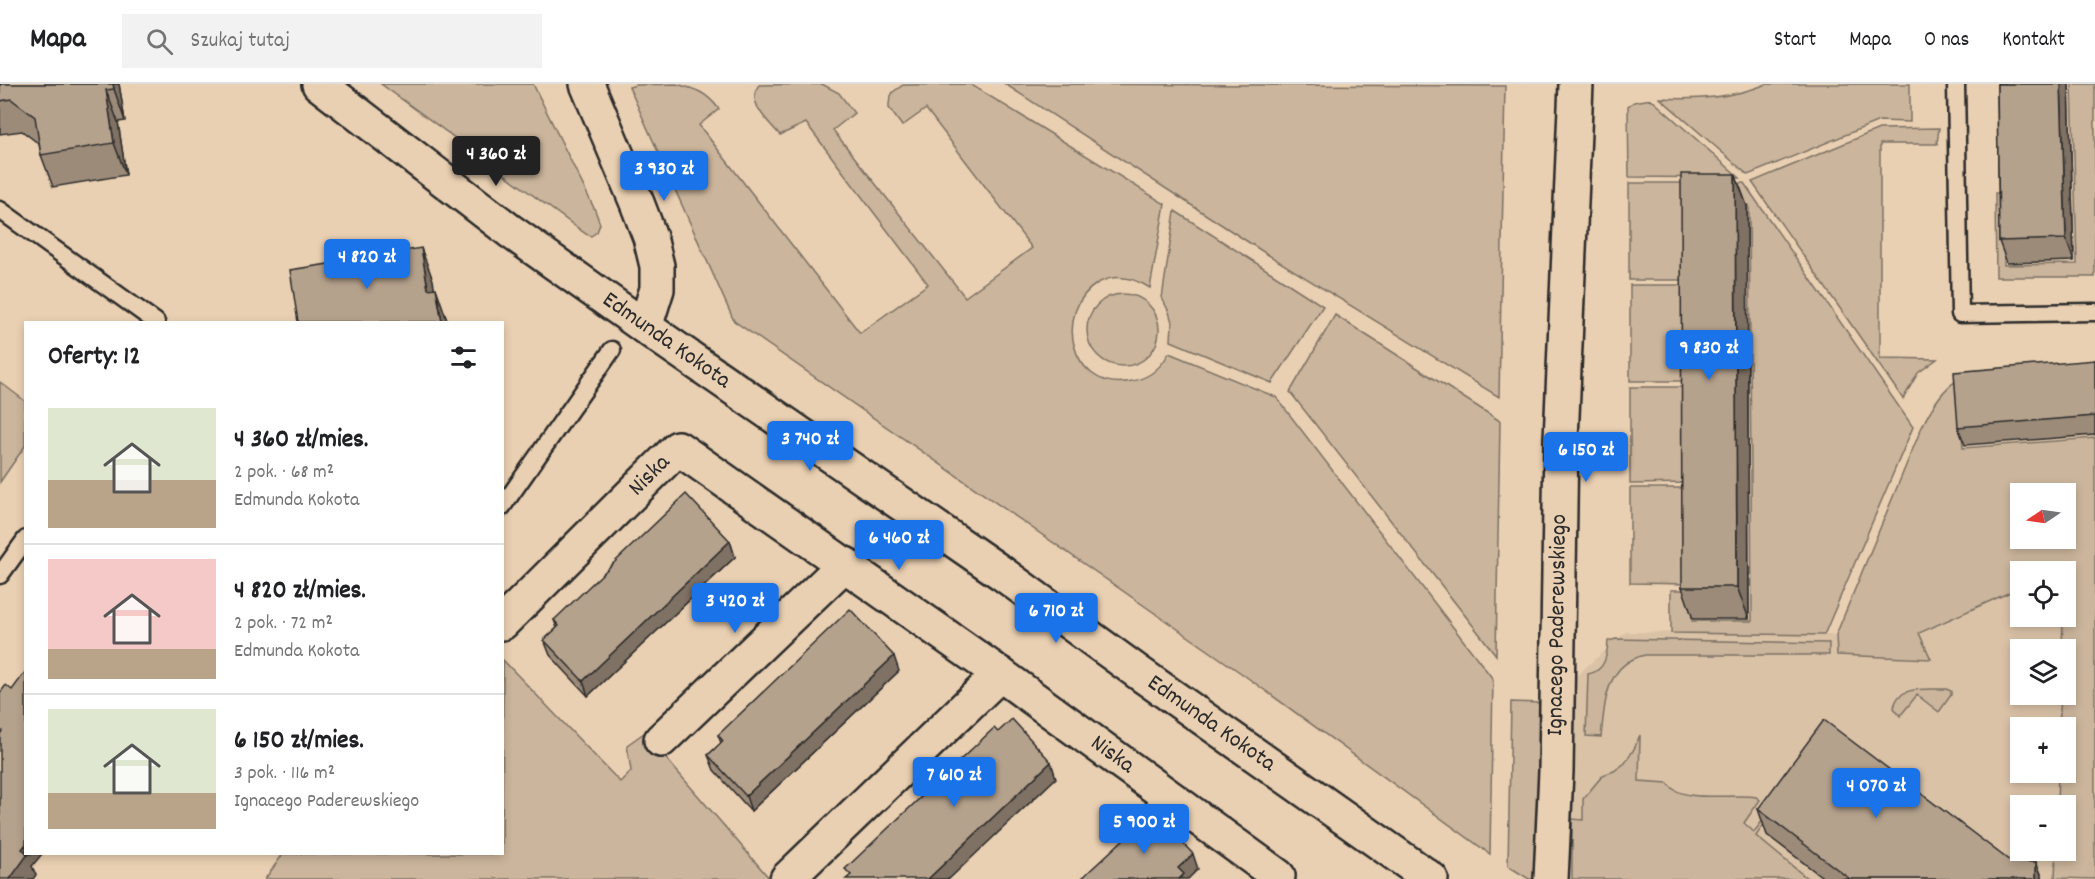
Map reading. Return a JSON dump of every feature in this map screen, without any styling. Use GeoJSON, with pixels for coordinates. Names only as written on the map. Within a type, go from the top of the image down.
{"type":"FeatureCollection","features":[{"type":"Feature","properties":{"kind":"street","name":"Edmunda Kokota"},"geometry":{"type":"LineString","coordinates":[[319,84],[510,231],[1003,574],[1148,680],[1431,879]]}},
{"type":"Feature","properties":{"kind":"street","name":"Ignacego Paderewskiego"},"geometry":{"type":"LineString","coordinates":[[1551,879],[1556,771],[1561,441],[1576,84]]}},
{"type":"Feature","properties":{"kind":"street"},"geometry":{"type":"LineString","coordinates":[[591,85],[650,237],[657,266],[657,289],[645,327]]}},
{"type":"Feature","properties":{"kind":"street","name":"Niska"},"geometry":{"type":"LineString","coordinates":[[504,621],[678,448],[1000,674],[1278,876],[1275,879]]}},
{"type":"Feature","properties":{"kind":"street"},"geometry":{"type":"LineString","coordinates":[[661,740],[845,564]]}},
{"type":"Feature","properties":{"kind":"street"},"geometry":{"type":"LineString","coordinates":[[787,879],[1000,674]]}},
{"type":"Feature","properties":{"kind":"lane"},"geometry":{"type":"LineString","coordinates":[[1956,84],[1960,314],[2095,312]]}},
{"type":"Feature","properties":{"kind":"lane"},"geometry":{"type":"LineString","coordinates":[[0,210],[155,321]]}},
{"type":"Feature","properties":{"kind":"lane"},"geometry":{"type":"LineString","coordinates":[[504,504],[612,350]]}},
{"type":"Feature","properties":{"kind":"lane"},"geometry":{"type":"LineString","coordinates":[[0,575],[24,542]]}},
{"type":"Feature","properties":{"kind":"shaded area"},"geometry":{"type":"Polygon","coordinates":[[[381,84],[533,84],[595,210],[600,224],[597,232],[591,236],[586,234],[381,84]]]}},
{"type":"Feature","properties":{"kind":"shaded area"},"geometry":{"type":"Polygon","coordinates":[[[676,84],[700,92],[719,109],[699,125],[860,333],[928,284],[806,123],[780,135],[765,118],[755,98],[755,91],[759,85],[822,84],[839,93],[854,113],[833,130],[965,297],[1032,248],[926,109],[902,126],[889,108],[889,104],[893,92],[903,85],[970,84],[1165,204],[1150,288],[1137,281],[1118,277],[1098,283],[1084,295],[1076,311],[1072,328],[1074,345],[1081,361],[1092,373],[1107,381],[1126,382],[1140,379],[1151,373],[1161,365],[1169,353],[1276,397],[1493,679],[1490,854],[1241,673],[734,321],[629,87],[676,84]]]}},
{"type":"Feature","properties":{"kind":"shaded area"},"geometry":{"type":"Polygon","coordinates":[[[1005,84],[1505,86],[1499,397],[1262,251],[1005,84]]]}},
{"type":"Feature","properties":{"kind":"shaded area"},"geometry":{"type":"Polygon","coordinates":[[[1767,84],[1910,84],[1910,122],[1879,121],[1748,175],[1660,98],[1714,97],[1767,84]]]}},
{"type":"Feature","properties":{"kind":"shaded area"},"geometry":{"type":"Polygon","coordinates":[[[2072,84],[2095,84],[2095,277],[1996,277],[1995,193],[2004,193],[2004,265],[2077,264],[2072,84]]]}},
{"type":"Feature","properties":{"kind":"shaded area"},"geometry":{"type":"Polygon","coordinates":[[[1651,99],[1740,178],[1629,177],[1628,106],[1634,102],[1651,99]]]}},
{"type":"Feature","properties":{"kind":"shaded area"},"geometry":{"type":"Polygon","coordinates":[[[1939,128],[1937,144],[1880,144],[1880,358],[1937,359],[1918,373],[1903,399],[1752,182],[1879,129],[1939,128]]]}},
{"type":"Feature","properties":{"kind":"shaded area"},"geometry":{"type":"Polygon","coordinates":[[[1629,183],[1744,183],[1913,427],[1824,635],[1671,633],[1671,590],[1690,590],[1692,621],[1752,621],[1749,205],[1691,204],[1691,280],[1629,280],[1629,183]]]}},
{"type":"Feature","properties":{"kind":"shaded area"},"geometry":{"type":"Polygon","coordinates":[[[1175,211],[1323,306],[1272,383],[1171,341],[1172,322],[1162,298],[1175,211]]]}},
{"type":"Feature","properties":{"kind":"shaded area"},"geometry":{"type":"Polygon","coordinates":[[[1630,285],[1690,285],[1691,381],[1630,381],[1630,285]]]}},
{"type":"Feature","properties":{"kind":"shaded area"},"geometry":{"type":"Polygon","coordinates":[[[1123,294],[1143,300],[1153,310],[1159,330],[1153,350],[1143,360],[1123,366],[1103,360],[1093,350],[1087,330],[1093,310],[1103,300],[1123,294]]]}},
{"type":"Feature","properties":{"kind":"shaded area"},"geometry":{"type":"Polygon","coordinates":[[[1335,315],[1500,421],[1496,655],[1290,392],[1335,315]]]}},
{"type":"Feature","properties":{"kind":"shaded area"},"geometry":{"type":"Polygon","coordinates":[[[1958,380],[1963,448],[2095,438],[2095,879],[2055,878],[2056,861],[2076,861],[2076,795],[2057,795],[2058,783],[2076,783],[2076,717],[2060,717],[2060,705],[2076,705],[2076,639],[2062,639],[2063,627],[2076,627],[2076,561],[2010,561],[2010,592],[1919,633],[1931,659],[1837,655],[1836,635],[1921,429],[1946,389],[1958,380]]]}},
{"type":"Feature","properties":{"kind":"shaded area"},"geometry":{"type":"Polygon","coordinates":[[[0,382],[24,400],[24,447],[0,482],[0,382]]]}},
{"type":"Feature","properties":{"kind":"shaded area"},"geometry":{"type":"Polygon","coordinates":[[[1630,387],[1691,387],[1691,483],[1630,484],[1630,387]]]}},
{"type":"Feature","properties":{"kind":"shaded area"},"geometry":{"type":"Polygon","coordinates":[[[1630,488],[1690,488],[1690,584],[1630,583],[1630,488]]]}},
{"type":"Feature","properties":{"kind":"shaded area"},"geometry":{"type":"Polygon","coordinates":[[[2010,591],[2010,627],[2063,627],[2062,639],[2010,639],[2010,705],[2060,705],[2059,717],[2010,717],[2010,783],[2058,783],[2057,795],[2010,795],[2010,861],[2056,861],[2055,877],[2066,879],[1808,879],[1749,832],[1572,819],[1576,676],[1626,632],[1836,635],[1837,655],[1930,659],[1919,634],[2010,591]]]}},
{"type":"Feature","properties":{"kind":"shaded area"},"geometry":{"type":"Polygon","coordinates":[[[1616,639],[1829,643],[1829,655],[1645,655],[1622,667],[1615,676],[1606,698],[1601,737],[1586,736],[1588,674],[1602,666],[1608,641],[1616,639]]]}},
{"type":"Feature","properties":{"kind":"shaded area"},"geometry":{"type":"Polygon","coordinates":[[[504,661],[620,782],[631,771],[627,745],[644,733],[770,879],[265,879],[282,855],[504,855],[504,661]]]}},
{"type":"Feature","properties":{"kind":"shaded area"},"geometry":{"type":"Polygon","coordinates":[[[1922,689],[1951,691],[1951,695],[1939,712],[1917,695],[1900,716],[1894,708],[1896,700],[1907,692],[1922,689]]]}},
{"type":"Feature","properties":{"kind":"shaded area"},"geometry":{"type":"Polygon","coordinates":[[[1511,702],[1543,703],[1538,879],[1529,879],[1508,866],[1511,702]]]}},
{"type":"Feature","properties":{"kind":"shaded area"},"geometry":{"type":"Polygon","coordinates":[[[1640,735],[1639,781],[1668,783],[1674,789],[1695,796],[1756,797],[1760,800],[1744,823],[1754,832],[1769,812],[1771,814],[1756,836],[1808,879],[1572,879],[1572,819],[1583,820],[1583,799],[1603,775],[1625,763],[1640,735]]]}},
{"type":"Feature","properties":{"kind":"building"},"geometry":{"type":"Polygon","coordinates":[[[0,84],[113,84],[114,89],[106,90],[114,143],[41,155],[35,117],[11,99],[0,101],[0,84]]]}},
{"type":"Feature","properties":{"kind":"building"},"geometry":{"type":"Polygon","coordinates":[[[1997,84],[2061,84],[2066,239],[1999,241],[1997,84]]]}},
{"type":"Feature","properties":{"kind":"building"},"geometry":{"type":"Polygon","coordinates":[[[1681,174],[1735,174],[1737,587],[1682,587],[1681,174]]]}},
{"type":"Feature","properties":{"kind":"building"},"geometry":{"type":"Polygon","coordinates":[[[379,247],[380,255],[421,248],[428,289],[436,288],[442,321],[298,321],[290,270],[341,262],[340,254],[379,247]]]}},
{"type":"Feature","properties":{"kind":"building"},"geometry":{"type":"Polygon","coordinates":[[[2095,360],[2095,416],[1958,427],[1954,372],[2095,360]]]}},
{"type":"Feature","properties":{"kind":"building"},"geometry":{"type":"Polygon","coordinates":[[[686,494],[730,541],[583,681],[544,640],[559,626],[554,620],[686,494]]]}},
{"type":"Feature","properties":{"kind":"building"},"geometry":{"type":"Polygon","coordinates":[[[850,609],[894,656],[746,796],[708,755],[723,741],[718,735],[850,609]]]}},
{"type":"Feature","properties":{"kind":"building"},"geometry":{"type":"Polygon","coordinates":[[[24,674],[24,846],[22,849],[24,855],[27,855],[10,879],[1,879],[0,693],[6,685],[12,690],[24,674]]]}},
{"type":"Feature","properties":{"kind":"building"},"geometry":{"type":"Polygon","coordinates":[[[1012,719],[1051,762],[928,879],[846,879],[851,875],[845,869],[994,728],[998,732],[1012,719]]]}},
{"type":"Feature","properties":{"kind":"building"},"geometry":{"type":"Polygon","coordinates":[[[1824,720],[2010,861],[2036,862],[2036,879],[1850,879],[1758,809],[1824,720]]]}},
{"type":"Feature","properties":{"kind":"building"},"geometry":{"type":"Polygon","coordinates":[[[1153,812],[1193,854],[1178,868],[1184,874],[1179,879],[1081,879],[1153,812]]]}}]}
